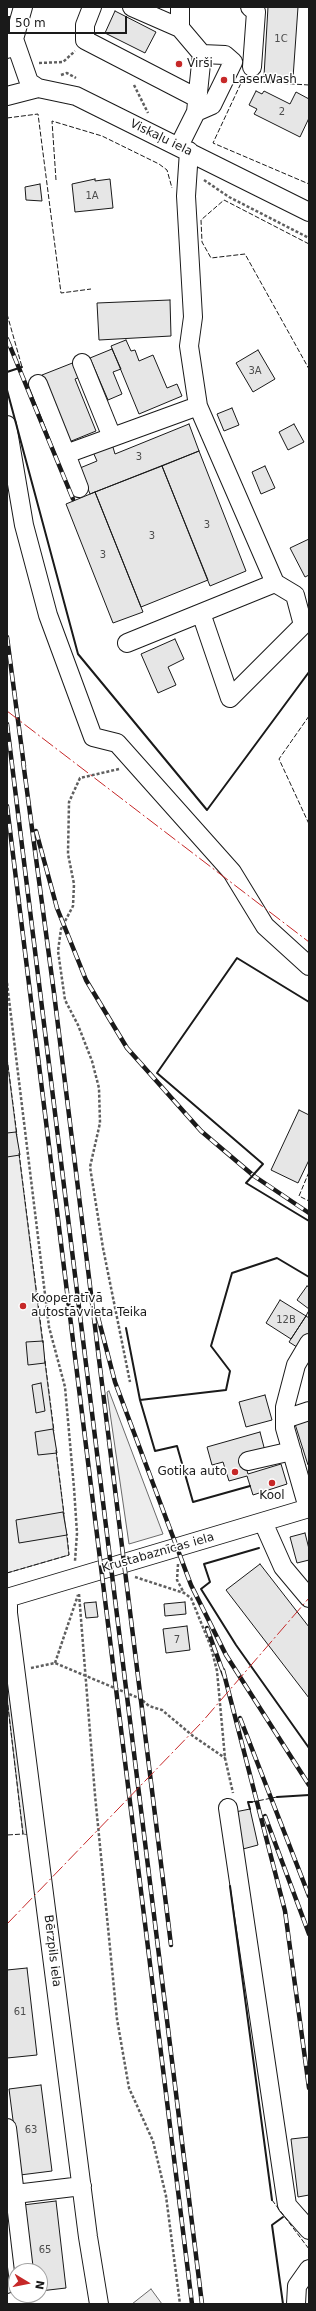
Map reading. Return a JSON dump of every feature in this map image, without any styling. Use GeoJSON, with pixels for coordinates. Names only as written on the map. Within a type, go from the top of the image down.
{"type":"FeatureCollection","features":[{"type":"Feature","properties":{"kind":"street"},"geometry":{"type":"LineString","coordinates":[[23,7],[10,44],[29,82],[38,88]]}},
{"type":"Feature","properties":{"kind":"street"},"geometry":{"type":"LineString","coordinates":[[92,7],[85,25],[85,40],[139,68],[197,105],[212,105],[233,62],[225,56],[202,54],[180,28],[132,7]]}},
{"type":"Feature","properties":{"kind":"street"},"geometry":{"type":"LineString","coordinates":[[180,7],[180,28]]}},
{"type":"Feature","properties":{"kind":"street"},"geometry":{"type":"LineString","coordinates":[[250,7],[256,12],[252,67]]}},
{"type":"Feature","properties":{"kind":"street"},"geometry":{"type":"LineString","coordinates":[[200,613],[230,698],[304,625],[295,595],[276,583],[198,406],[189,346],[193,317],[184,149],[197,105],[202,54]]}},
{"type":"Feature","properties":{"kind":"street","name":"Viskaļu iela"},"geometry":{"type":"LineString","coordinates":[[7,96],[38,88],[76,96],[309,212]]}},
{"type":"Feature","properties":{"kind":"street"},"geometry":{"type":"LineString","coordinates":[[82,363],[112,437]]}},
{"type":"Feature","properties":{"kind":"street"},"geometry":{"type":"LineString","coordinates":[[38,384],[79,488]]}},
{"type":"Feature","properties":{"kind":"street"},"geometry":{"type":"LineString","coordinates":[[66,454],[198,406]]}},
{"type":"Feature","properties":{"kind":"street"},"geometry":{"type":"LineString","coordinates":[[7,425],[24,525],[48,615],[93,737],[117,743],[232,872],[265,926],[309,966]]}},
{"type":"Feature","properties":{"kind":"street"},"geometry":{"type":"LineString","coordinates":[[127,642],[276,583]]}},
{"type":"Feature","properties":{"kind":"street"},"geometry":{"type":"LineString","coordinates":[[309,1343],[296,1365],[285,1407],[285,1428],[292,1451],[305,1481],[309,1508]]}},
{"type":"Feature","properties":{"kind":"street"},"geometry":{"type":"LineString","coordinates":[[285,1419],[309,1411]]}},
{"type":"Feature","properties":{"kind":"street"},"geometry":{"type":"LineString","coordinates":[[248,1462],[292,1451]]}},
{"type":"Feature","properties":{"kind":"street","name":"Krustabaznīcas iela"},"geometry":{"type":"LineString","coordinates":[[8,1598],[309,1508]]}},
{"type":"Feature","properties":{"kind":"street"},"geometry":{"type":"LineString","coordinates":[[263,1522],[283,1567],[309,1598]]}},
{"type":"Feature","properties":{"kind":"street","name":"Bērzpils iela"},"geometry":{"type":"LineString","coordinates":[[8,1598],[82,2186],[99,2304]]}},
{"type":"Feature","properties":{"kind":"street"},"geometry":{"type":"LineString","coordinates":[[231,1802],[287,2205],[309,2230]]}},
{"type":"Feature","properties":{"kind":"street"},"geometry":{"type":"LineString","coordinates":[[7,2128],[11,2194],[23,2263]]}},
{"type":"Feature","properties":{"kind":"street"},"geometry":{"type":"LineString","coordinates":[[11,2194],[82,2186]]}},
{"type":"Feature","properties":{"kind":"street"},"geometry":{"type":"LineString","coordinates":[[296,2304],[297,2286],[309,2269]]}},
{"type":"Feature","properties":{"kind":"path"},"geometry":{"type":"LineString","coordinates":[[42,67],[37,63],[62,62],[85,40]]}},
{"type":"Feature","properties":{"kind":"path"},"geometry":{"type":"LineString","coordinates":[[139,68],[134,79],[134,85],[148,114]]}},
{"type":"Feature","properties":{"kind":"path"},"geometry":{"type":"LineString","coordinates":[[53,74],[64,74]]}},
{"type":"Feature","properties":{"kind":"path"},"geometry":{"type":"LineString","coordinates":[[130,1382],[103,1248],[90,1167],[100,1123],[99,1088],[92,1061],[78,1025],[65,1000],[58,951],[61,929],[73,906],[74,884],[68,854],[69,802],[80,778],[137,765]]}},
{"type":"Feature","properties":{"kind":"path"},"geometry":{"type":"LineString","coordinates":[[7,983],[49,1327],[65,1387],[77,1533],[75,1578]]}},
{"type":"Feature","properties":{"kind":"path"},"geometry":{"type":"LineString","coordinates":[[178,1561],[178,1580],[184,1593]]}},
{"type":"Feature","properties":{"kind":"path"},"geometry":{"type":"LineString","coordinates":[[132,1575],[136,1578],[184,1593],[191,1598],[211,1647],[217,1671],[225,1758],[231,1802]]}},
{"type":"Feature","properties":{"kind":"path"},"geometry":{"type":"LineString","coordinates":[[55,1663],[79,1591],[117,2018],[129,2088],[153,2141],[166,2196],[180,2304]]}},
{"type":"Feature","properties":{"kind":"path"},"geometry":{"type":"LineString","coordinates":[[16,1671],[55,1663],[86,1675],[162,1710],[193,1736],[225,1758]]}},
{"type":"Feature","properties":{"kind":"shaded area","name":"Kooperatīvā autostāvvieta Teika"},"geometry":{"type":"Polygon","coordinates":[[[7,1058],[69,1555],[7,1573],[7,1058]]]}},
{"type":"Feature","properties":{"kind":"shaded area"},"geometry":{"type":"Polygon","coordinates":[[[109,1391],[163,1534],[129,1544],[107,1392],[109,1391]]]}},
{"type":"Feature","properties":{"kind":"shaded area"},"geometry":{"type":"Polygon","coordinates":[[[7,1629],[29,1835],[23,1834],[7,1698],[7,1629]]]}},
{"type":"Feature","properties":{"kind":"shaded area"},"geometry":{"type":"Polygon","coordinates":[[[151,2289],[162,2304],[132,2304],[151,2289]]]}},
{"type":"Feature","properties":{"kind":"building"},"geometry":{"type":"Polygon","coordinates":[[[268,7],[298,7],[293,78],[264,76],[268,7]]]}},
{"type":"Feature","properties":{"kind":"building"},"geometry":{"type":"Polygon","coordinates":[[[115,11],[156,32],[145,53],[105,33],[115,11]]]}},
{"type":"Feature","properties":{"kind":"building"},"geometry":{"type":"Polygon","coordinates":[[[256,91],[262,94],[264,91],[290,104],[296,92],[309,99],[309,118],[300,137],[254,114],[257,109],[249,105],[256,91]]]}},
{"type":"Feature","properties":{"kind":"building"},"geometry":{"type":"Polygon","coordinates":[[[95,179],[95,181],[110,179],[113,208],[75,212],[72,184],[95,179]]]}},
{"type":"Feature","properties":{"kind":"building"},"geometry":{"type":"Polygon","coordinates":[[[40,184],[42,201],[26,200],[25,187],[40,184]]]}},
{"type":"Feature","properties":{"kind":"building"},"geometry":{"type":"Polygon","coordinates":[[[170,300],[171,336],[99,340],[97,303],[170,300]]]}},
{"type":"Feature","properties":{"kind":"building"},"geometry":{"type":"Polygon","coordinates":[[[126,340],[131,351],[135,350],[139,361],[153,355],[167,388],[177,384],[182,396],[139,414],[111,346],[126,340]]]}},
{"type":"Feature","properties":{"kind":"building"},"geometry":{"type":"Polygon","coordinates":[[[112,349],[121,369],[113,372],[122,394],[108,400],[90,358],[112,349]]]}},
{"type":"Feature","properties":{"kind":"building"},"geometry":{"type":"Polygon","coordinates":[[[258,350],[275,379],[253,392],[236,363],[258,350]]]}},
{"type":"Feature","properties":{"kind":"building"},"geometry":{"type":"Polygon","coordinates":[[[75,362],[80,377],[75,379],[96,431],[69,442],[42,375],[75,362]]]}},
{"type":"Feature","properties":{"kind":"building"},"geometry":{"type":"Polygon","coordinates":[[[232,408],[239,425],[224,431],[217,414],[232,408]]]}},
{"type":"Feature","properties":{"kind":"building"},"geometry":{"type":"Polygon","coordinates":[[[189,424],[199,451],[90,494],[80,468],[97,461],[93,452],[112,444],[115,454],[189,424]]]}},
{"type":"Feature","properties":{"kind":"building"},"geometry":{"type":"Polygon","coordinates":[[[294,424],[304,442],[288,450],[279,432],[294,424]]]}},
{"type":"Feature","properties":{"kind":"building"},"geometry":{"type":"Polygon","coordinates":[[[199,451],[246,571],[210,586],[162,466],[199,451]]]}},
{"type":"Feature","properties":{"kind":"building"},"geometry":{"type":"Polygon","coordinates":[[[162,466],[208,580],[141,607],[95,492],[162,466]]]}},
{"type":"Feature","properties":{"kind":"building"},"geometry":{"type":"Polygon","coordinates":[[[265,466],[275,488],[261,494],[252,472],[265,466]]]}},
{"type":"Feature","properties":{"kind":"building"},"geometry":{"type":"Polygon","coordinates":[[[95,492],[143,612],[113,623],[66,504],[95,492]]]}},
{"type":"Feature","properties":{"kind":"building"},"geometry":{"type":"Polygon","coordinates":[[[309,539],[309,575],[305,577],[290,548],[309,539]]]}},
{"type":"Feature","properties":{"kind":"building"},"geometry":{"type":"Polygon","coordinates":[[[175,639],[184,659],[168,667],[176,685],[158,693],[141,654],[175,639]]]}},
{"type":"Feature","properties":{"kind":"building"},"geometry":{"type":"Polygon","coordinates":[[[299,1110],[309,1115],[309,1160],[298,1183],[271,1170],[299,1110]]]}},
{"type":"Feature","properties":{"kind":"building"},"geometry":{"type":"Polygon","coordinates":[[[16,1132],[20,1155],[7,1157],[7,1133],[16,1132]]]}},
{"type":"Feature","properties":{"kind":"building"},"geometry":{"type":"Polygon","coordinates":[[[307,1286],[309,1287],[309,1309],[297,1300],[307,1286]]]}},
{"type":"Feature","properties":{"kind":"building"},"geometry":{"type":"Polygon","coordinates":[[[280,1300],[306,1316],[291,1339],[266,1323],[280,1300]]]}},
{"type":"Feature","properties":{"kind":"building"},"geometry":{"type":"Polygon","coordinates":[[[306,1316],[309,1318],[309,1333],[300,1349],[289,1342],[306,1316]]]}},
{"type":"Feature","properties":{"kind":"building"},"geometry":{"type":"Polygon","coordinates":[[[43,1341],[45,1363],[28,1365],[26,1342],[43,1341]]]}},
{"type":"Feature","properties":{"kind":"building"},"geometry":{"type":"Polygon","coordinates":[[[41,1383],[45,1411],[36,1413],[32,1385],[41,1383]]]}},
{"type":"Feature","properties":{"kind":"building"},"geometry":{"type":"Polygon","coordinates":[[[265,1395],[272,1420],[246,1427],[239,1402],[265,1395]]]}},
{"type":"Feature","properties":{"kind":"building"},"geometry":{"type":"Polygon","coordinates":[[[309,1420],[309,1465],[308,1465],[295,1424],[309,1420]]]}},
{"type":"Feature","properties":{"kind":"building"},"geometry":{"type":"Polygon","coordinates":[[[53,1429],[57,1453],[38,1455],[35,1432],[53,1429]]]}},
{"type":"Feature","properties":{"kind":"building"},"geometry":{"type":"Polygon","coordinates":[[[260,1432],[265,1451],[243,1457],[248,1474],[281,1464],[287,1484],[253,1495],[247,1476],[229,1481],[223,1462],[212,1465],[207,1447],[260,1432]]]}},
{"type":"Feature","properties":{"kind":"building"},"geometry":{"type":"Polygon","coordinates":[[[63,1512],[67,1535],[19,1543],[16,1520],[63,1512]]]}},
{"type":"Feature","properties":{"kind":"building"},"geometry":{"type":"Polygon","coordinates":[[[305,1533],[309,1549],[309,1560],[297,1563],[290,1537],[305,1533]]]}},
{"type":"Feature","properties":{"kind":"building"},"geometry":{"type":"Polygon","coordinates":[[[260,1564],[309,1627],[309,1698],[226,1590],[260,1564]]]}},
{"type":"Feature","properties":{"kind":"building"},"geometry":{"type":"Polygon","coordinates":[[[96,1602],[98,1617],[86,1618],[84,1603],[96,1602]]]}},
{"type":"Feature","properties":{"kind":"building"},"geometry":{"type":"Polygon","coordinates":[[[185,1602],[186,1614],[165,1616],[164,1604],[185,1602]]]}},
{"type":"Feature","properties":{"kind":"building"},"geometry":{"type":"Polygon","coordinates":[[[187,1626],[190,1650],[166,1653],[163,1629],[187,1626]]]}},
{"type":"Feature","properties":{"kind":"building"},"geometry":{"type":"Polygon","coordinates":[[[250,1809],[258,1845],[243,1849],[235,1812],[250,1809]]]}},
{"type":"Feature","properties":{"kind":"building"},"geometry":{"type":"Polygon","coordinates":[[[27,1968],[37,2055],[7,2058],[7,1970],[27,1968]]]}},
{"type":"Feature","properties":{"kind":"building"},"geometry":{"type":"Polygon","coordinates":[[[41,2085],[52,2171],[20,2175],[9,2089],[41,2085]]]}},
{"type":"Feature","properties":{"kind":"building"},"geometry":{"type":"Polygon","coordinates":[[[309,2137],[309,2195],[298,2197],[291,2139],[309,2137]]]}},
{"type":"Feature","properties":{"kind":"building"},"geometry":{"type":"Polygon","coordinates":[[[56,2201],[66,2288],[48,2290],[48,2263],[31,2263],[23,2205],[56,2201]]]}},
{"type":"Feature","properties":{"kind":"building"},"geometry":{"type":"Polygon","coordinates":[[[7,2263],[8,2295],[7,2295],[7,2263]]]}},
{"type":"Feature","properties":{"kind":"railway"},"geometry":{"type":"LineString","coordinates":[[7,339],[73,499]]}},
{"type":"Feature","properties":{"kind":"railway"},"geometry":{"type":"LineString","coordinates":[[7,637],[24,766]]}},
{"type":"Feature","properties":{"kind":"railway"},"geometry":{"type":"LineString","coordinates":[[7,724],[202,2304]]}},
{"type":"Feature","properties":{"kind":"railway"},"geometry":{"type":"LineString","coordinates":[[23,761],[54,993],[171,1945]]}},
{"type":"Feature","properties":{"kind":"railway"},"geometry":{"type":"LineString","coordinates":[[7,806],[192,2304]]}},
{"type":"Feature","properties":{"kind":"railway"},"geometry":{"type":"LineString","coordinates":[[36,831],[57,908],[86,980],[127,1048],[201,1131],[254,1176],[309,1213]]}},
{"type":"Feature","properties":{"kind":"railway"},"geometry":{"type":"LineString","coordinates":[[98,1317],[115,1382],[191,1585],[226,1655],[309,1785]]}},
{"type":"Feature","properties":{"kind":"railway"},"geometry":{"type":"LineString","coordinates":[[207,1628],[224,1675]]}},
{"type":"Feature","properties":{"kind":"railway"},"geometry":{"type":"LineString","coordinates":[[223,1670],[285,1911],[309,2088]]}},
{"type":"Feature","properties":{"kind":"railway"},"geometry":{"type":"LineString","coordinates":[[240,1718],[309,1896]]}},
{"type":"Feature","properties":{"kind":"railway"},"geometry":{"type":"LineString","coordinates":[[265,1816],[309,1934]]}},
{"type":"Feature","properties":{"kind":"fence"},"geometry":{"type":"LineString","coordinates":[[309,85],[242,81],[213,143],[309,184]]}},
{"type":"Feature","properties":{"kind":"fence"},"geometry":{"type":"LineString","coordinates":[[7,118],[38,114],[61,293],[91,289]]}},
{"type":"Feature","properties":{"kind":"fence"},"geometry":{"type":"LineString","coordinates":[[56,180],[52,121],[102,136],[159,164],[167,170],[172,188]]}},
{"type":"Feature","properties":{"kind":"fence"},"geometry":{"type":"LineString","coordinates":[[309,244],[224,200],[201,220],[202,242],[211,258],[245,254],[309,369]]}},
{"type":"Feature","properties":{"kind":"fence"},"geometry":{"type":"LineString","coordinates":[[7,314],[22,367]]}},
{"type":"Feature","properties":{"kind":"fence"},"geometry":{"type":"LineString","coordinates":[[309,716],[279,759],[309,824]]}},
{"type":"Feature","properties":{"kind":"fence"},"geometry":{"type":"LineString","coordinates":[[7,1058],[17,1135]]}},
{"type":"Feature","properties":{"kind":"fence"},"geometry":{"type":"LineString","coordinates":[[19,1153],[43,1343]]}},
{"type":"Feature","properties":{"kind":"fence"},"geometry":{"type":"LineString","coordinates":[[309,1172],[299,1196],[309,1201]]}},
{"type":"Feature","properties":{"kind":"fence"},"geometry":{"type":"LineString","coordinates":[[306,1316],[309,1310]]}},
{"type":"Feature","properties":{"kind":"fence"},"geometry":{"type":"LineString","coordinates":[[45,1361],[54,1431]]}},
{"type":"Feature","properties":{"kind":"fence"},"geometry":{"type":"LineString","coordinates":[[56,1450],[64,1514]]}},
{"type":"Feature","properties":{"kind":"fence"},"geometry":{"type":"LineString","coordinates":[[7,1573],[69,1555],[67,1534]]}},
{"type":"Feature","properties":{"kind":"fence"},"geometry":{"type":"LineString","coordinates":[[7,1698],[23,1834],[7,1835]]}},
{"type":"Feature","properties":{"kind":"fence"},"geometry":{"type":"LineString","coordinates":[[252,1802],[277,1797]]}},
{"type":"Feature","properties":{"kind":"fence"},"geometry":{"type":"LineString","coordinates":[[272,2200],[309,2249]]}},
{"type":"Feature","properties":{"kind":"wall"},"geometry":{"type":"LineString","coordinates":[[7,372],[22,367]]}},
{"type":"Feature","properties":{"kind":"wall"},"geometry":{"type":"LineString","coordinates":[[7,390],[78,654],[207,810],[309,672]]}},
{"type":"Feature","properties":{"kind":"wall"},"geometry":{"type":"LineString","coordinates":[[309,1002],[237,958],[157,1073],[263,1164],[246,1183],[309,1221]]}},
{"type":"Feature","properties":{"kind":"wall"},"geometry":{"type":"LineString","coordinates":[[250,1486],[193,1502],[177,1446],[155,1451],[140,1400],[226,1390],[230,1371],[211,1346],[232,1273],[277,1258],[309,1277]]}},
{"type":"Feature","properties":{"kind":"wall"},"geometry":{"type":"LineString","coordinates":[[126,1328],[140,1400]]}},
{"type":"Feature","properties":{"kind":"wall"},"geometry":{"type":"LineString","coordinates":[[259,1548],[204,1564],[210,1582],[201,1589],[236,1645],[309,1748]]}},
{"type":"Feature","properties":{"kind":"wall"},"geometry":{"type":"LineString","coordinates":[[277,1797],[309,1795]]}},
{"type":"Feature","properties":{"kind":"wall"},"geometry":{"type":"LineString","coordinates":[[250,1809],[248,1802],[252,1802]]}},
{"type":"Feature","properties":{"kind":"wall"},"geometry":{"type":"LineString","coordinates":[[230,1886],[272,2200]]}},
{"type":"Feature","properties":{"kind":"wall"},"geometry":{"type":"LineString","coordinates":[[283,2217],[272,2225],[283,2304]]}},
{"type":"Feature","properties":{"kind":"power"},"geometry":{"type":"LineString","coordinates":[[7,711],[309,942]]}},
{"type":"Feature","properties":{"kind":"power"},"geometry":{"type":"LineString","coordinates":[[7,1924],[202,1722],[309,1598]]}},
{"type":"Feature","properties":{"kind":"place","name":"Virši"},"geometry":{"type":"Point","coordinates":[179,64]}},
{"type":"Feature","properties":{"kind":"place","name":"LaserWash"},"geometry":{"type":"Point","coordinates":[224,80]}},
{"type":"Feature","properties":{"kind":"place","name":"Kooperatīvā autostāvvieta Teika"},"geometry":{"type":"Point","coordinates":[23,1306]}},
{"type":"Feature","properties":{"kind":"place","name":"Gotika auto"},"geometry":{"type":"Point","coordinates":[235,1472]}},
{"type":"Feature","properties":{"kind":"place","name":"Kool"},"geometry":{"type":"Point","coordinates":[272,1483]}}]}
